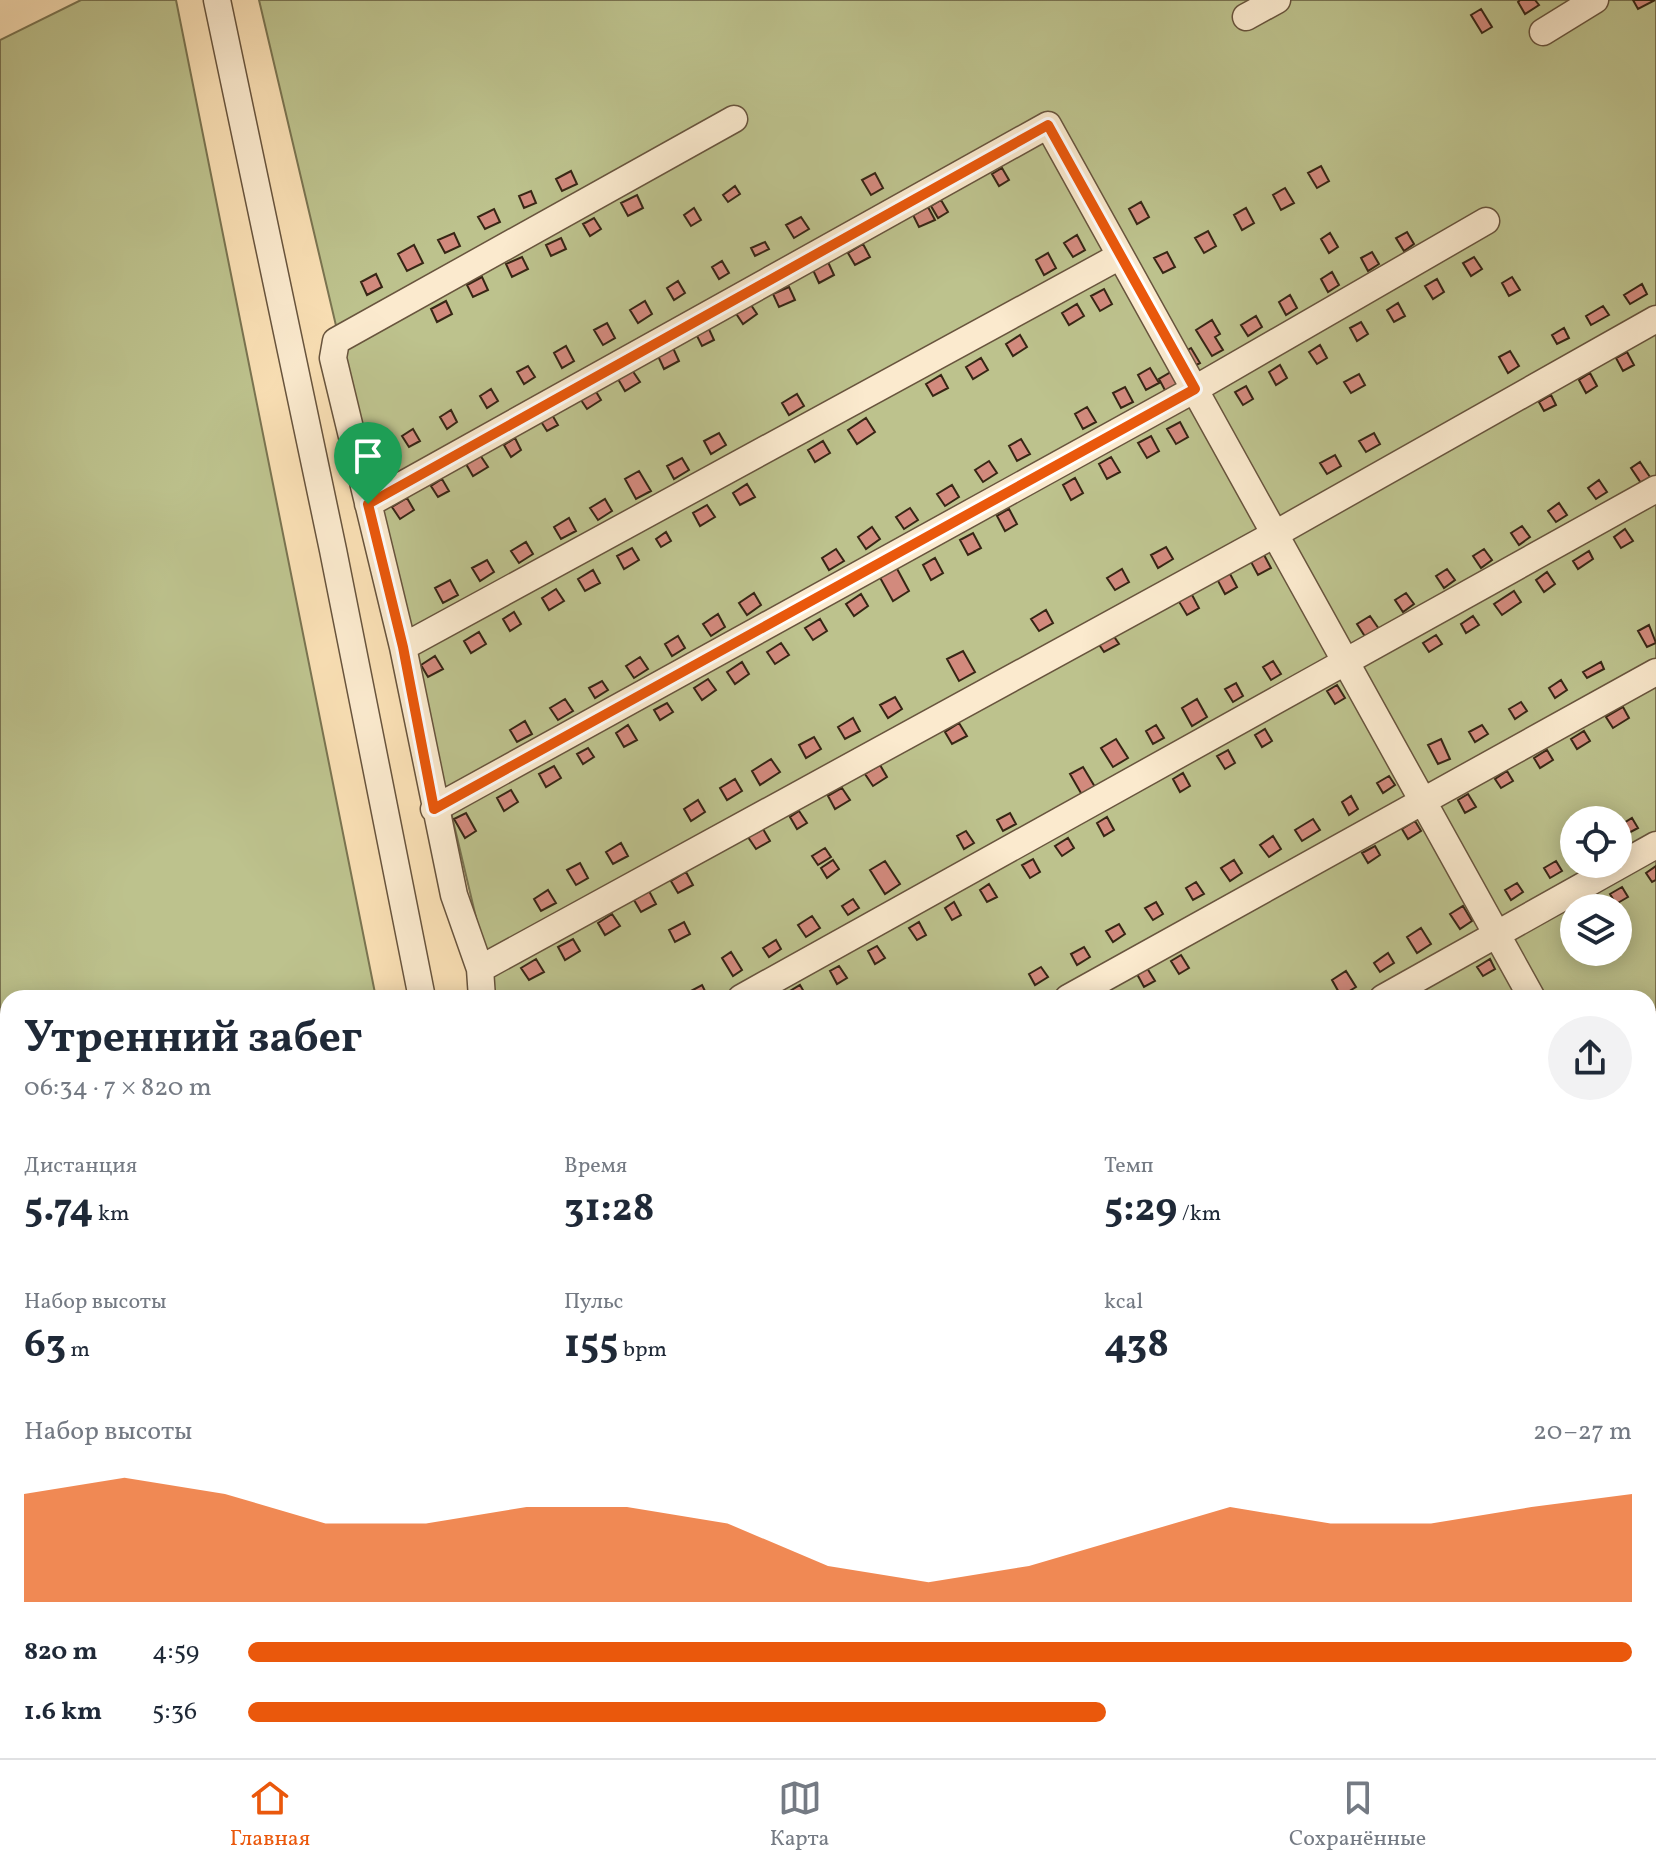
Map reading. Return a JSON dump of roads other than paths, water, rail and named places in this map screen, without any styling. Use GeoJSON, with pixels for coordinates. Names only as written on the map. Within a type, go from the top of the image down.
{"type":"FeatureCollection","features":[{"type":"Feature","properties":{"kind":"street"},"geometry":{"type":"LineString","coordinates":[[217,0],[333,550],[420,990]]}},
{"type":"Feature","properties":{"kind":"street"},"geometry":{"type":"LineString","coordinates":[[1246,17],[1277,0]]}},
{"type":"Feature","properties":{"kind":"street"},"geometry":{"type":"LineString","coordinates":[[1543,32],[1595,0]]}},
{"type":"Feature","properties":{"kind":"street"},"geometry":{"type":"LineString","coordinates":[[481,990],[480,969],[454,895],[434,809],[403,647],[333,358],[336,341],[734,119]]}},
{"type":"Feature","properties":{"kind":"street"},"geometry":{"type":"LineString","coordinates":[[368,504],[1048,125],[1528,990]]}},
{"type":"Feature","properties":{"kind":"street"},"geometry":{"type":"LineString","coordinates":[[434,809],[1195,389],[1486,221]]}},
{"type":"Feature","properties":{"kind":"street"},"geometry":{"type":"LineString","coordinates":[[403,647],[1120,256]]}},
{"type":"Feature","properties":{"kind":"street"},"geometry":{"type":"LineString","coordinates":[[480,969],[1275,534],[1656,319]]}},
{"type":"Feature","properties":{"kind":"street"},"geometry":{"type":"LineString","coordinates":[[755,990],[1656,489]]}},
{"type":"Feature","properties":{"kind":"street"},"geometry":{"type":"LineString","coordinates":[[1082,990],[1656,672]]}},
{"type":"Feature","properties":{"kind":"street"},"geometry":{"type":"LineString","coordinates":[[1397,990],[1656,845]]}}]}
